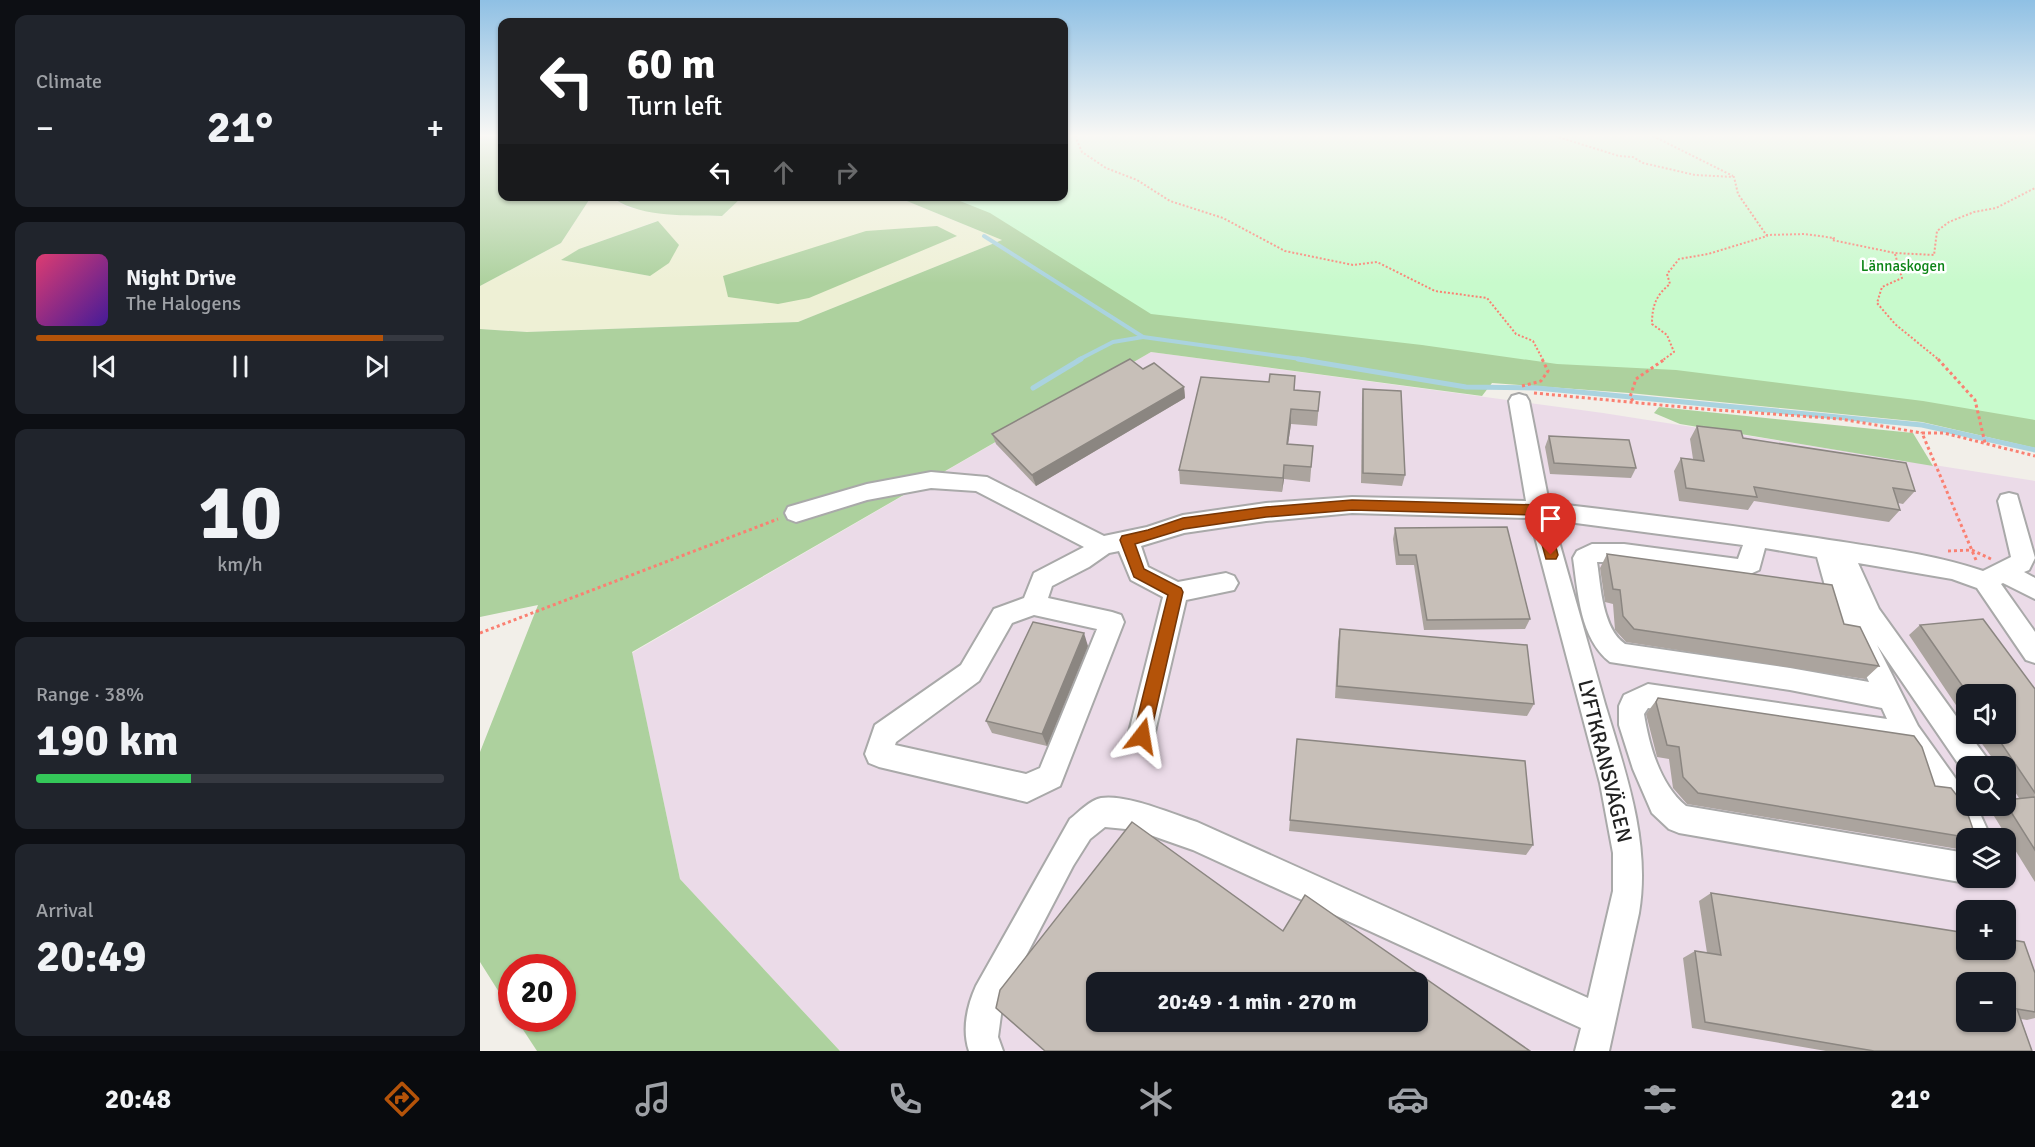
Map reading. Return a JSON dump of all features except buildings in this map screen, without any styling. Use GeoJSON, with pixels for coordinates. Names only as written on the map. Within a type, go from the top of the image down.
{"type":"FeatureCollection","features":[{"type":"Feature","properties":{"kind":"street","name":"LYFTKRANSVÄGEN"},"geometry":{"type":"LineString","coordinates":[[1518,394],[1539,510],[1614,783],[1628,852],[1628,891],[1592,1051]]}},
{"type":"Feature","properties":{"kind":"street"},"geometry":{"type":"LineString","coordinates":[[796,513],[867,492],[931,480],[979,483],[1126,540],[1139,573],[1176,592],[1226,583]]}},
{"type":"Feature","properties":{"kind":"street"},"geometry":{"type":"LineString","coordinates":[[1994,576],[2021,563],[2023,558],[2009,501]]}},
{"type":"Feature","properties":{"kind":"street"},"geometry":{"type":"LineString","coordinates":[[1034,605],[1042,580],[1126,540],[1183,524],[1266,512],[1352,505],[1539,510],[1685,527],[1994,576],[2035,589]]}},
{"type":"Feature","properties":{"kind":"street"},"geometry":{"type":"LineString","coordinates":[[1756,538],[1751,563],[1741,569],[1624,553],[1592,553],[1586,558],[1591,602],[1610,649],[1619,654],[1790,679],[1890,698]]}},
{"type":"Feature","properties":{"kind":"street"},"geometry":{"type":"LineString","coordinates":[[1834,550],[1839,593],[1908,735],[1967,817],[1972,828]]}},
{"type":"Feature","properties":{"kind":"street"},"geometry":{"type":"LineString","coordinates":[[1834,550],[1870,615],[1969,756]]}},
{"type":"Feature","properties":{"kind":"street"},"geometry":{"type":"LineString","coordinates":[[1994,576],[2035,652]]}},
{"type":"Feature","properties":{"kind":"street"},"geometry":{"type":"LineString","coordinates":[[1142,736],[1176,592]]}},
{"type":"Feature","properties":{"kind":"street"},"geometry":{"type":"LineString","coordinates":[[1034,605],[1112,622],[1050,777],[1027,788],[879,754],[885,734],[969,673],[1003,616],[1034,605]]}},
{"type":"Feature","properties":{"kind":"street"},"geometry":{"type":"LineString","coordinates":[[1908,735],[1648,696],[1636,700],[1631,708],[1631,723],[1653,782],[1663,804],[1679,819],[1956,866]]}},
{"type":"Feature","properties":{"kind":"street"},"geometry":{"type":"LineString","coordinates":[[986,1051],[981,1037],[987,997],[1063,856],[1080,829],[1101,812],[1136,816],[1197,837],[1600,1020]]}},
{"type":"Feature","properties":{"kind":"path"},"geometry":{"type":"LineString","coordinates":[[1145,185],[1170,201],[1223,218],[1285,251],[1353,265],[1377,262],[1435,291],[1487,298],[1516,334],[1533,341],[1548,371],[1541,381],[1518,394]]}},
{"type":"Feature","properties":{"kind":"path"},"geometry":{"type":"LineString","coordinates":[[1736,185],[1738,194],[1766,234]]}},
{"type":"Feature","properties":{"kind":"path"},"geometry":{"type":"LineString","coordinates":[[1633,401],[1630,397],[1636,379],[1674,352],[1667,335],[1652,324],[1652,310],[1657,294],[1670,284],[1667,273],[1679,259],[1708,254],[1767,236],[1766,234],[1806,234],[1864,244],[1911,257],[1934,255],[1937,231],[1949,222],[1996,208],[2035,188]]}},
{"type":"Feature","properties":{"kind":"path"},"geometry":{"type":"LineString","coordinates":[[1894,254],[1902,278],[1882,287],[1877,303],[1895,324],[1954,374],[1963,389],[1975,400],[1985,443]]}},
{"type":"Feature","properties":{"kind":"path"},"geometry":{"type":"LineString","coordinates":[[1518,394],[1518,392],[1633,401],[1892,425],[1922,433],[1944,433],[2035,456]]}},
{"type":"Feature","properties":{"kind":"path"},"geometry":{"type":"LineString","coordinates":[[1922,433],[1994,576]]}},
{"type":"Feature","properties":{"kind":"path"},"geometry":{"type":"LineString","coordinates":[[480,633],[796,513]]}},
{"type":"Feature","properties":{"kind":"shaded area"},"geometry":{"type":"Polygon","coordinates":[[[1151,352],[1603,413],[2035,481],[2035,1051],[840,1051],[680,879],[632,653],[1151,352]]]}},
{"type":"Feature","properties":{"kind":"green space"},"geometry":{"type":"Polygon","coordinates":[[[480,185],[498,185],[498,201],[588,201],[561,243],[480,286],[480,185]]]}},
{"type":"Feature","properties":{"kind":"green space"},"geometry":{"type":"Polygon","coordinates":[[[1068,185],[2035,185],[2035,448],[1922,422],[1629,393],[1492,383],[1482,396],[1151,352],[632,652],[680,879],[840,1051],[537,1051],[525,1032],[576,1032],[576,954],[498,954],[498,990],[480,962],[480,752],[538,605],[480,617],[480,329],[527,332],[798,322],[1002,240],[907,201],[1068,201],[1068,185]]]}},
{"type":"Feature","properties":{"kind":"green space","name":"Lännaskogen"},"geometry":{"type":"Polygon","coordinates":[[[1068,185],[2035,185],[2035,420],[1923,401],[1676,370],[1557,364],[1422,345],[1151,314],[990,213],[960,201],[1068,201],[1068,185]]]}},
{"type":"Feature","properties":{"kind":"green space"},"geometry":{"type":"Polygon","coordinates":[[[588,201],[616,201],[629,208],[675,214],[722,216],[737,201],[907,201],[1002,240],[798,322],[527,332],[480,329],[480,286],[561,243],[588,201]],[[657,221],[579,249],[562,260],[650,276],[657,221]]]}},
{"type":"Feature","properties":{"kind":"green space"},"geometry":{"type":"Polygon","coordinates":[[[618,201],[738,201],[722,216],[652,212],[618,201]]]}},
{"type":"Feature","properties":{"kind":"green space"},"geometry":{"type":"Polygon","coordinates":[[[658,221],[679,245],[669,263],[650,276],[561,260],[579,249],[658,221]]]}},
{"type":"Feature","properties":{"kind":"green space"},"geometry":{"type":"Polygon","coordinates":[[[937,226],[957,236],[809,298],[778,304],[728,297],[723,276],[866,231],[937,226]]]}},
{"type":"Feature","properties":{"kind":"green space"},"geometry":{"type":"Polygon","coordinates":[[[1659,407],[1913,433],[1933,466],[1680,424],[1654,413],[1659,407]]]}},
{"type":"Feature","properties":{"kind":"waterway"},"geometry":{"type":"LineString","coordinates":[[984,236],[1143,337]]}},
{"type":"Feature","properties":{"kind":"waterway"},"geometry":{"type":"LineString","coordinates":[[1078,360],[1113,342],[1143,337]]}},
{"type":"Feature","properties":{"kind":"waterway"},"geometry":{"type":"LineString","coordinates":[[1143,337],[1308,360]]}},
{"type":"Feature","properties":{"kind":"waterway"},"geometry":{"type":"LineString","coordinates":[[1033,388],[1081,359]]}},
{"type":"Feature","properties":{"kind":"waterway"},"geometry":{"type":"LineString","coordinates":[[1298,359],[1466,387],[1537,388],[1922,425],[2035,450]]}},
{"type":"Feature","properties":{"kind":"route"},"geometry":{"type":"LineString","coordinates":[[1142,736],[1176,592],[1139,573],[1126,540],[1148,536],[1183,524],[1266,512],[1352,505],[1446,506],[1539,510],[1551,555]]}}]}
